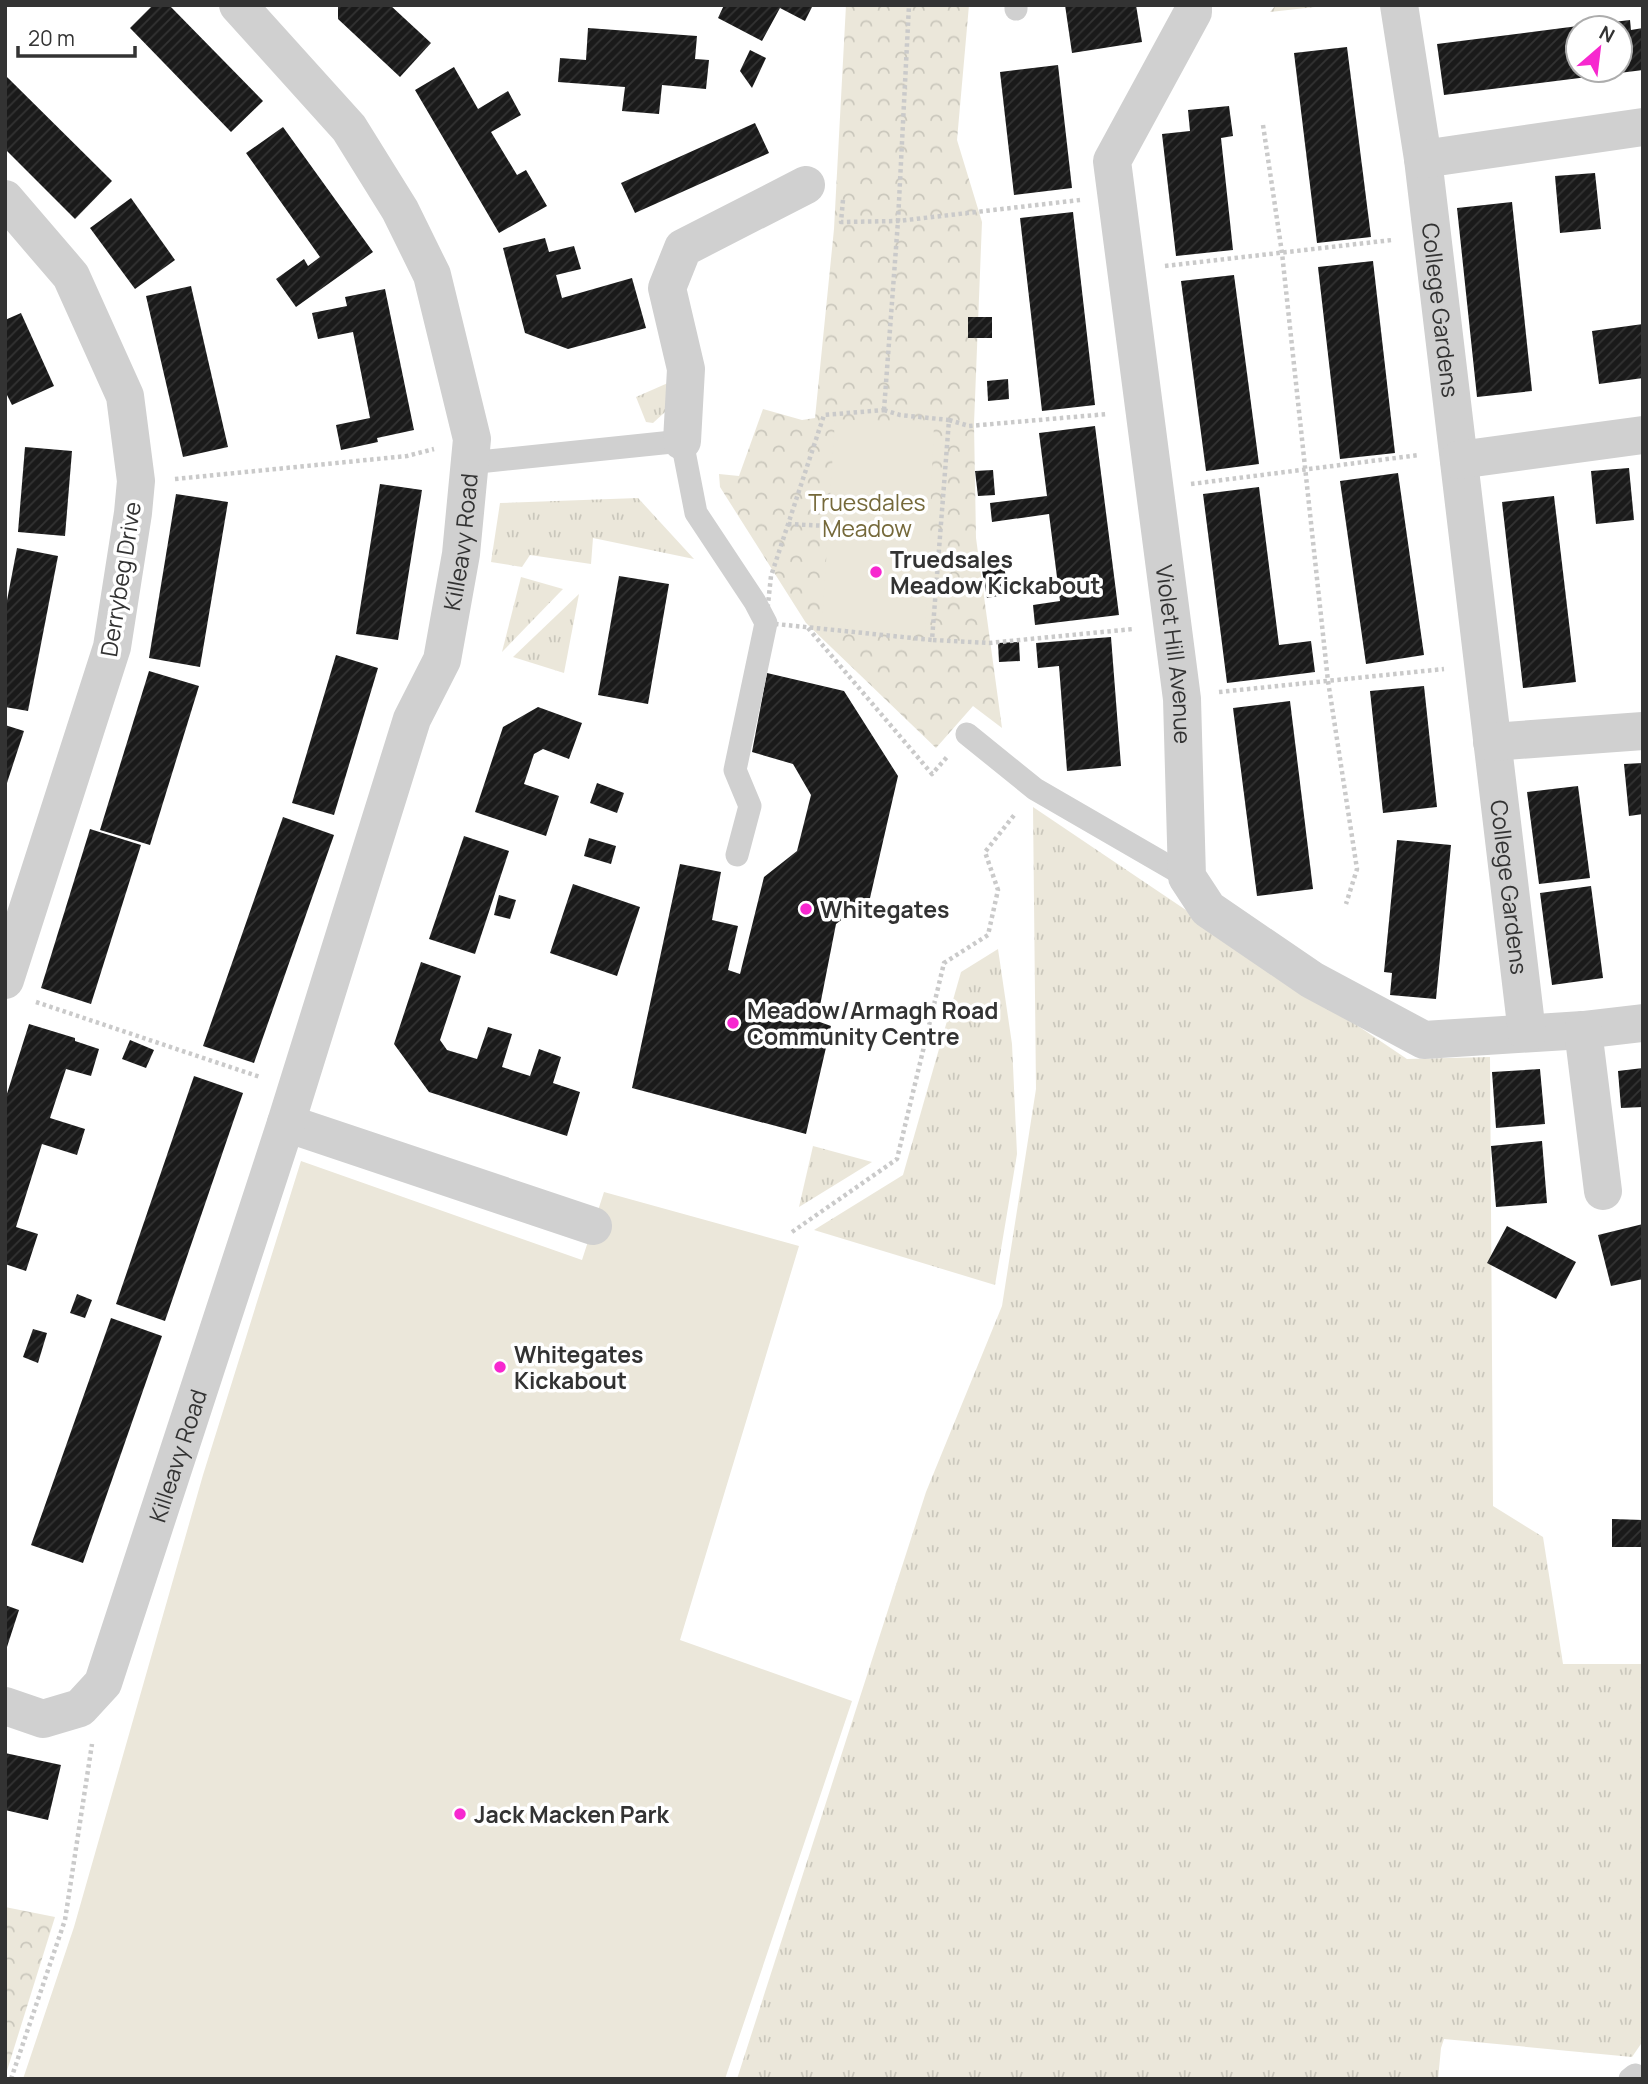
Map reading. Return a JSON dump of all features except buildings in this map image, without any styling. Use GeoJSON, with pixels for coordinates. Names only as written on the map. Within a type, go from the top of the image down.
{"type":"FeatureCollection","features":[{"type":"Feature","properties":{"kind":"street","name":"Killeavy Road"},"geometry":{"type":"LineString","coordinates":[[80,1708],[103,1683],[286,1123],[412,719],[442,660],[461,554],[470,451],[432,275],[400,210],[349,128],[238,5]]}},
{"type":"Feature","properties":{"kind":"street","name":"College Gardens"},"geometry":{"type":"LineString","coordinates":[[1399,5],[1423,159],[1528,1033]]}},
{"type":"Feature","properties":{"kind":"street","name":"Violet Hill Avenue"},"geometry":{"type":"LineString","coordinates":[[1187,877],[1181,696],[1112,161],[1199,7]]}},
{"type":"Feature","properties":{"kind":"street"},"geometry":{"type":"LineString","coordinates":[[1423,159],[1643,127]]}},
{"type":"Feature","properties":{"kind":"street"},"geometry":{"type":"LineString","coordinates":[[682,441],[686,369],[667,288],[683,248],[806,185]]}},
{"type":"Feature","properties":{"kind":"street","name":"Derrybeg Drive"},"geometry":{"type":"LineString","coordinates":[[5,199],[71,275],[125,396],[136,481],[112,647],[19,991]]}},
{"type":"Feature","properties":{"kind":"street"},"geometry":{"type":"LineString","coordinates":[[1458,455],[1643,435]]}},
{"type":"Feature","properties":{"kind":"street"},"geometry":{"type":"LineString","coordinates":[[1492,742],[1643,731]]}},
{"type":"Feature","properties":{"kind":"street"},"geometry":{"type":"LineString","coordinates":[[1187,877],[1208,909],[1312,980],[1424,1040],[1583,1030],[1643,1023]]}},
{"type":"Feature","properties":{"kind":"street"},"geometry":{"type":"LineString","coordinates":[[1583,1030],[1603,1191]]}},
{"type":"Feature","properties":{"kind":"street"},"geometry":{"type":"LineString","coordinates":[[286,1123],[593,1226]]}},
{"type":"Feature","properties":{"kind":"street"},"geometry":{"type":"LineString","coordinates":[[5,1706],[43,1719],[80,1708]]}},
{"type":"Feature","properties":{"kind":"lane"},"geometry":{"type":"LineString","coordinates":[[470,451],[682,441],[696,513],[766,623],[735,771],[750,806],[737,855]]}},
{"type":"Feature","properties":{"kind":"lane"},"geometry":{"type":"LineString","coordinates":[[967,734],[1035,789],[1187,877]]}},
{"type":"Feature","properties":{"kind":"path"},"geometry":{"type":"LineString","coordinates":[[884,410],[898,221],[909,5]]}},
{"type":"Feature","properties":{"kind":"path"},"geometry":{"type":"LineString","coordinates":[[1263,125],[1282,253],[1328,681],[1357,869],[1346,904]]}},
{"type":"Feature","properties":{"kind":"path"},"geometry":{"type":"LineString","coordinates":[[841,222],[898,221],[1016,209],[1115,195]]}},
{"type":"Feature","properties":{"kind":"path"},"geometry":{"type":"LineString","coordinates":[[1125,271],[1432,236]]}},
{"type":"Feature","properties":{"kind":"path"},"geometry":{"type":"LineString","coordinates":[[1145,411],[969,426],[949,420],[900,415],[884,410],[824,415],[771,576],[766,623],[932,640],[989,643],[1172,625]]}},
{"type":"Feature","properties":{"kind":"path"},"geometry":{"type":"LineString","coordinates":[[932,640],[949,420]]}},
{"type":"Feature","properties":{"kind":"path"},"geometry":{"type":"LineString","coordinates":[[136,481],[470,451]]}},
{"type":"Feature","properties":{"kind":"path"},"geometry":{"type":"LineString","coordinates":[[1155,489],[1304,470],[1458,455]]}},
{"type":"Feature","properties":{"kind":"path"},"geometry":{"type":"LineString","coordinates":[[788,524],[828,526]]}},
{"type":"Feature","properties":{"kind":"path"},"geometry":{"type":"LineString","coordinates":[[807,627],[932,774],[967,734]]}},
{"type":"Feature","properties":{"kind":"path"},"geometry":{"type":"LineString","coordinates":[[1181,696],[1483,665]]}},
{"type":"Feature","properties":{"kind":"path"},"geometry":{"type":"LineString","coordinates":[[792,1232],[897,1159],[944,963],[988,935],[998,890],[985,852],[1035,789]]}},
{"type":"Feature","properties":{"kind":"path"},"geometry":{"type":"LineString","coordinates":[[19,991],[264,1078]]}},
{"type":"Feature","properties":{"kind":"path"},"geometry":{"type":"LineString","coordinates":[[11,2079],[65,1920],[94,1748],[80,1708]]}},
{"type":"Feature","properties":{"kind":"green space","name":"Truesdales Meadow"},"geometry":{"type":"Polygon","coordinates":[[[846,5],[969,5],[957,140],[982,222],[974,424],[976,538],[1002,728],[973,706],[936,748],[806,623],[720,487],[719,474],[739,476],[763,409],[802,420],[815,418],[834,229],[846,5]]]}},
{"type":"Feature","properties":{"kind":"green space"},"geometry":{"type":"Polygon","coordinates":[[[1276,5],[1333,5],[1270,12],[1276,5]]]}},
{"type":"Feature","properties":{"kind":"green space"},"geometry":{"type":"Polygon","coordinates":[[[677,379],[665,412],[653,423],[646,422],[636,397],[677,379]]]}},
{"type":"Feature","properties":{"kind":"green space","name":"Truedsales Meadow Kickabout"},"geometry":{"type":"Polygon","coordinates":[[[835,419],[934,425],[925,634],[822,626],[835,419]]]}},
{"type":"Feature","properties":{"kind":"green space"},"geometry":{"type":"Polygon","coordinates":[[[638,498],[694,559],[593,538],[591,564],[530,555],[522,567],[491,562],[500,503],[638,498]]]}},
{"type":"Feature","properties":{"kind":"green space"},"geometry":{"type":"Polygon","coordinates":[[[521,577],[563,589],[502,652],[521,577]]]}},
{"type":"Feature","properties":{"kind":"green space"},"geometry":{"type":"Polygon","coordinates":[[[579,594],[564,673],[513,657],[579,594]]]}},
{"type":"Feature","properties":{"kind":"green space"},"geometry":{"type":"Polygon","coordinates":[[[1033,807],[1407,1059],[1490,1057],[1493,1506],[1543,1537],[1563,1664],[1643,1664],[1643,2041],[1632,2057],[1444,2039],[1438,2079],[737,2079],[926,1492],[1002,1306],[1036,1089],[1033,807]]]}},
{"type":"Feature","properties":{"kind":"green space"},"geometry":{"type":"Polygon","coordinates":[[[998,949],[1012,1044],[1017,1154],[995,1285],[814,1230],[903,1175],[961,972],[998,949]]]}},
{"type":"Feature","properties":{"kind":"green space"},"geometry":{"type":"Polygon","coordinates":[[[813,1146],[872,1162],[799,1207],[813,1146]]]}},
{"type":"Feature","properties":{"kind":"green space","name":"Jack Macken Park"},"geometry":{"type":"Polygon","coordinates":[[[301,1161],[582,1260],[604,1192],[799,1246],[680,1640],[852,1701],[725,2079],[23,2079],[74,1927],[203,1475],[301,1161]]]}},
{"type":"Feature","properties":{"kind":"green space"},"geometry":{"type":"Polygon","coordinates":[[[5,1907],[55,1917],[5,2077],[5,1907]]]}},
{"type":"Feature","properties":{"kind":"place","name":"Truedsales Meadow Kickabout"},"geometry":{"type":"Point","coordinates":[876,572]}},
{"type":"Feature","properties":{"kind":"place","name":"Whitegates"},"geometry":{"type":"Point","coordinates":[806,909]}},
{"type":"Feature","properties":{"kind":"place","name":"Meadow/Armagh Road Community Centre"},"geometry":{"type":"Point","coordinates":[733,1023]}},
{"type":"Feature","properties":{"kind":"place","name":"Whitegates Kickabout"},"geometry":{"type":"Point","coordinates":[500,1367]}},
{"type":"Feature","properties":{"kind":"place","name":"Jack Macken Park"},"geometry":{"type":"Point","coordinates":[460,1814]}}]}
